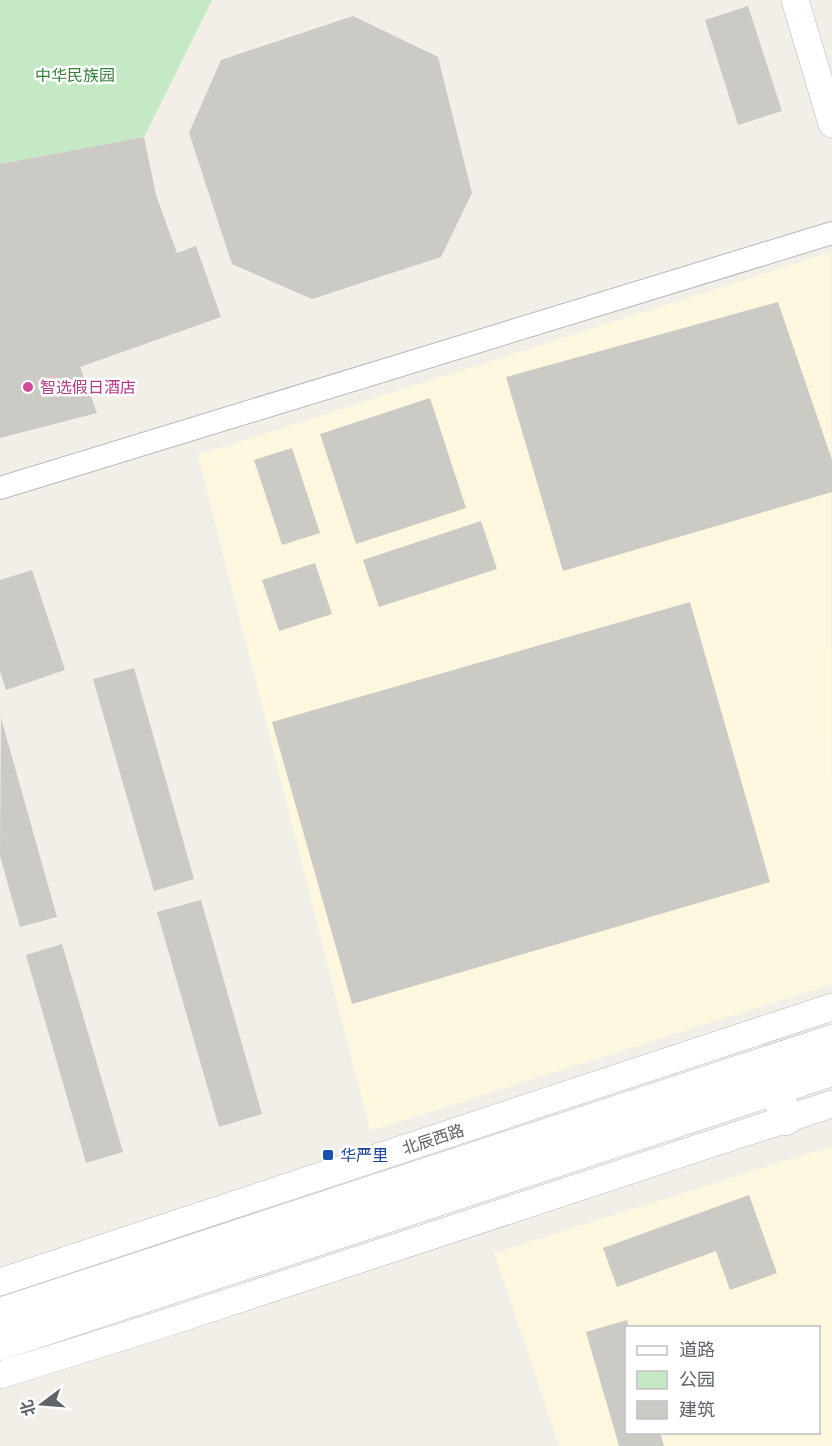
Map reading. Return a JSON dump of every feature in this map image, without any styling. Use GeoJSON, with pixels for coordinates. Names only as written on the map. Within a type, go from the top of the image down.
{"type":"FeatureCollection","features":[{"type":"Feature","properties":{"kind":"main road","name":"北辰西路"},"geometry":{"type":"LineString","coordinates":[[0,1314],[832,1041]]}},
{"type":"Feature","properties":{"kind":"main road"},"geometry":{"type":"LineString","coordinates":[[0,1344],[832,1070]]}},
{"type":"Feature","properties":{"kind":"main road"},"geometry":{"type":"LineString","coordinates":[[777,1089],[786,1119]]}},
{"type":"Feature","properties":{"kind":"street"},"geometry":{"type":"LineString","coordinates":[[795,0],[832,124]]}},
{"type":"Feature","properties":{"kind":"street"},"geometry":{"type":"LineString","coordinates":[[0,488],[832,233]]}},
{"type":"Feature","properties":{"kind":"street","name":"北辰西路"},"geometry":{"type":"LineString","coordinates":[[0,1282],[832,1007]]}},
{"type":"Feature","properties":{"kind":"street"},"geometry":{"type":"LineString","coordinates":[[0,1375],[160,1325],[832,1104]]}},
{"type":"Feature","properties":{"kind":"shaded area"},"geometry":{"type":"Polygon","coordinates":[[[831,252],[832,984],[370,1131],[198,455],[831,252]]]}},
{"type":"Feature","properties":{"kind":"shaded area"},"geometry":{"type":"Polygon","coordinates":[[[832,1146],[832,1446],[559,1446],[494,1253],[832,1146]]]}},
{"type":"Feature","properties":{"kind":"green space","name":"中华民族园"},"geometry":{"type":"Polygon","coordinates":[[[0,0],[212,0],[144,137],[0,164],[0,0]]]}},
{"type":"Feature","properties":{"kind":"building"},"geometry":{"type":"Polygon","coordinates":[[[748,6],[782,111],[738,125],[705,20],[748,6]]]}},
{"type":"Feature","properties":{"kind":"building"},"geometry":{"type":"Polygon","coordinates":[[[353,16],[438,57],[472,193],[441,257],[312,299],[232,264],[189,133],[221,60],[353,16]]]}},
{"type":"Feature","properties":{"kind":"building"},"geometry":{"type":"Polygon","coordinates":[[[144,137],[156,195],[177,253],[196,246],[221,317],[80,367],[97,413],[0,438],[0,164],[144,137]]]}},
{"type":"Feature","properties":{"kind":"building"},"geometry":{"type":"Polygon","coordinates":[[[778,302],[832,460],[832,492],[563,571],[506,377],[778,302]]]}},
{"type":"Feature","properties":{"kind":"building"},"geometry":{"type":"Polygon","coordinates":[[[430,398],[466,508],[356,544],[320,434],[430,398]]]}},
{"type":"Feature","properties":{"kind":"building"},"geometry":{"type":"Polygon","coordinates":[[[292,448],[320,533],[282,545],[254,460],[292,448]]]}},
{"type":"Feature","properties":{"kind":"building"},"geometry":{"type":"Polygon","coordinates":[[[481,521],[497,569],[379,607],[363,560],[481,521]]]}},
{"type":"Feature","properties":{"kind":"building"},"geometry":{"type":"Polygon","coordinates":[[[315,563],[332,614],[279,631],[262,580],[315,563]]]}},
{"type":"Feature","properties":{"kind":"building"},"geometry":{"type":"Polygon","coordinates":[[[32,570],[65,670],[6,690],[0,671],[0,580],[32,570]]]}},
{"type":"Feature","properties":{"kind":"building"},"geometry":{"type":"Polygon","coordinates":[[[690,602],[770,882],[352,1004],[272,722],[690,602]]]}},
{"type":"Feature","properties":{"kind":"building"},"geometry":{"type":"Polygon","coordinates":[[[134,668],[194,879],[154,891],[93,679],[134,668]]]}},
{"type":"Feature","properties":{"kind":"building"},"geometry":{"type":"Polygon","coordinates":[[[1,718],[57,917],[20,927],[0,856],[1,718]]]}},
{"type":"Feature","properties":{"kind":"building"},"geometry":{"type":"Polygon","coordinates":[[[201,900],[262,1114],[219,1127],[157,912],[201,900]]]}},
{"type":"Feature","properties":{"kind":"building"},"geometry":{"type":"Polygon","coordinates":[[[62,944],[123,1152],[86,1163],[26,955],[62,944]]]}},
{"type":"Feature","properties":{"kind":"building"},"geometry":{"type":"Polygon","coordinates":[[[749,1195],[777,1273],[730,1290],[716,1251],[617,1287],[603,1248],[749,1195]]]}},
{"type":"Feature","properties":{"kind":"building"},"geometry":{"type":"Polygon","coordinates":[[[627,1320],[628,1326],[625,1326],[625,1434],[661,1434],[664,1446],[619,1446],[586,1332],[627,1320]]]}},
{"type":"Feature","properties":{"kind":"place","name":"智选假日酒店"},"geometry":{"type":"Point","coordinates":[28,387]}},
{"type":"Feature","properties":{"kind":"place","name":"华严里"},"geometry":{"type":"Point","coordinates":[328,1155]}}]}
